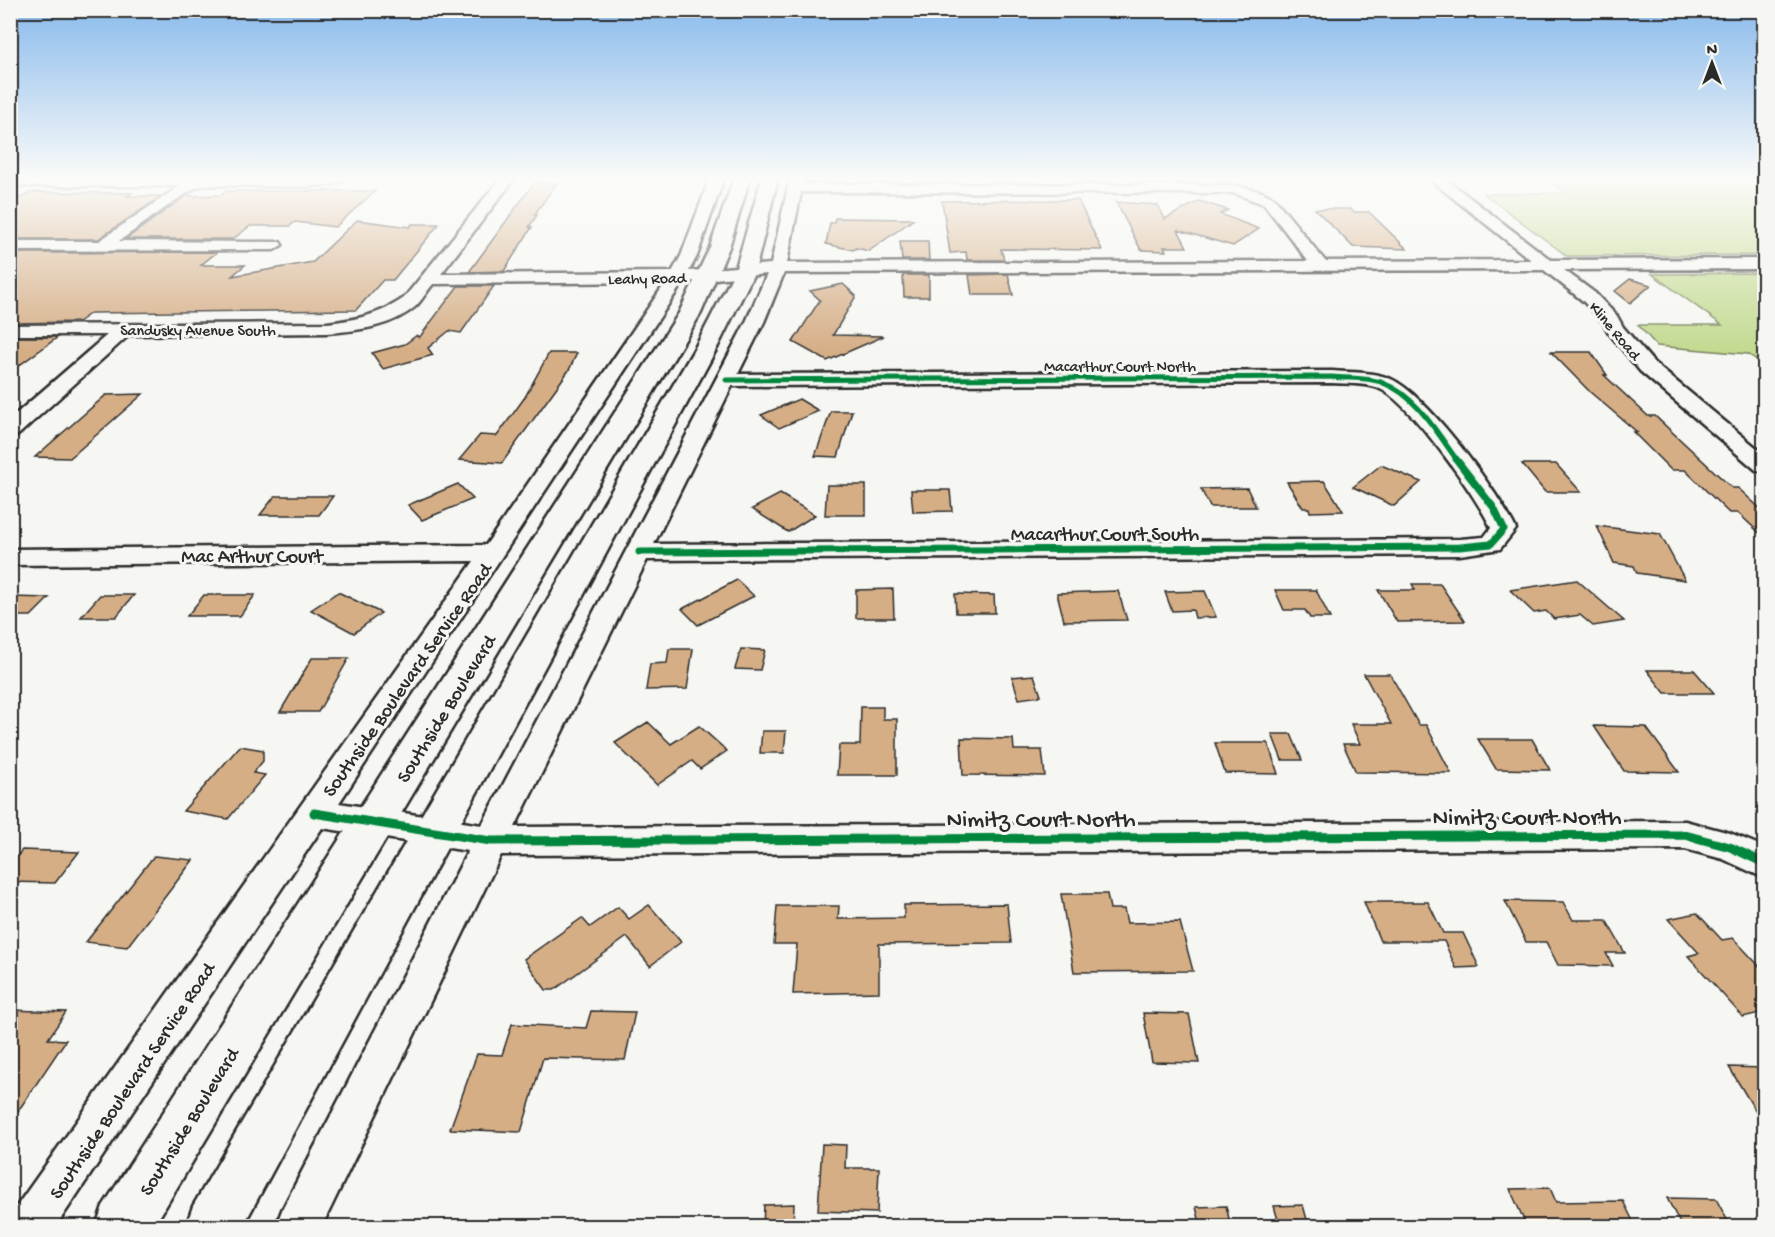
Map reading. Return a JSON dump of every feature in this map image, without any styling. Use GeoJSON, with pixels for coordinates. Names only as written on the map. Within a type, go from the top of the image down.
{"type":"FeatureCollection","features":[{"type":"Feature","properties":{"kind":"highway","name":"Southside Boulevard"},"geometry":{"type":"LineString","coordinates":[[123,1227],[690,313],[711,274],[725,236]]}},
{"type":"Feature","properties":{"kind":"highway","name":"Southside Boulevard"},"geometry":{"type":"LineString","coordinates":[[213,1227],[707,346],[711,274],[743,236]]}},
{"type":"Feature","properties":{"kind":"street"},"geometry":{"type":"LineString","coordinates":[[103,245],[117,236]]}},
{"type":"Feature","properties":{"kind":"street","name":"Sandusky Avenue South"},"geometry":{"type":"LineString","coordinates":[[10,330],[327,328],[360,324],[384,317],[405,306],[463,236]]}},
{"type":"Feature","properties":{"kind":"street","name":"Southside Boulevard Service Road"},"geometry":{"type":"LineString","coordinates":[[30,1227],[493,553],[711,274],[690,256],[697,236]]}},
{"type":"Feature","properties":{"kind":"street"},"geometry":{"type":"LineString","coordinates":[[298,1227],[755,322],[778,268],[781,236]]}},
{"type":"Feature","properties":{"kind":"street"},"geometry":{"type":"LineString","coordinates":[[1296,236],[1321,267]]}},
{"type":"Feature","properties":{"kind":"street","name":"Kline Road"},"geometry":{"type":"LineString","coordinates":[[1510,236],[1588,297],[1611,320],[1615,329],[1647,367],[1764,465]]}},
{"type":"Feature","properties":{"kind":"street"},"geometry":{"type":"LineString","coordinates":[[10,246],[274,245]]}},
{"type":"Feature","properties":{"kind":"street","name":"Leahy Road"},"geometry":{"type":"LineString","coordinates":[[429,279],[711,274],[778,268],[1764,264]]}},
{"type":"Feature","properties":{"kind":"street"},"geometry":{"type":"LineString","coordinates":[[10,430],[125,329]]}},
{"type":"Feature","properties":{"kind":"street","name":"Macarthur Court North"},"geometry":{"type":"LineString","coordinates":[[726,380],[1320,377],[1382,382],[1399,391],[1416,406],[1472,478]]}},
{"type":"Feature","properties":{"kind":"street","name":"Macarthur Court South"},"geometry":{"type":"LineString","coordinates":[[639,552],[1460,547],[1491,544],[1504,529],[1494,508],[1472,478]]}},
{"type":"Feature","properties":{"kind":"street","name":"Mac Arthur Court"},"geometry":{"type":"LineString","coordinates":[[10,557],[493,553]]}},
{"type":"Feature","properties":{"kind":"street","name":"Nimitz Court North"},"geometry":{"type":"LineString","coordinates":[[314,813],[491,841],[1685,835],[1730,847],[1764,863]]}},
{"type":"Feature","properties":{"kind":"green space"},"geometry":{"type":"Polygon","coordinates":[[[1540,236],[1764,236],[1764,255],[1567,256],[1540,236]]]}},
{"type":"Feature","properties":{"kind":"green space"},"geometry":{"type":"Polygon","coordinates":[[[1764,273],[1764,365],[1748,354],[1657,346],[1638,325],[1722,325],[1652,274],[1764,273]]]}},
{"type":"Feature","properties":{"kind":"building"},"geometry":{"type":"Polygon","coordinates":[[[10,236],[103,236],[98,239],[10,239],[10,236]]]}},
{"type":"Feature","properties":{"kind":"building"},"geometry":{"type":"Polygon","coordinates":[[[131,236],[237,236],[233,239],[126,239],[131,236]]]}},
{"type":"Feature","properties":{"kind":"building"},"geometry":{"type":"Polygon","coordinates":[[[341,236],[429,236],[393,280],[383,280],[356,310],[91,313],[78,322],[10,323],[10,253],[217,252],[201,265],[245,265],[232,276],[313,262],[341,236]]]}},
{"type":"Feature","properties":{"kind":"building"},"geometry":{"type":"Polygon","coordinates":[[[495,236],[526,236],[504,271],[469,272],[495,236]]]}},
{"type":"Feature","properties":{"kind":"building"},"geometry":{"type":"Polygon","coordinates":[[[828,236],[890,236],[869,251],[826,244],[828,236]]]}},
{"type":"Feature","properties":{"kind":"building"},"geometry":{"type":"Polygon","coordinates":[[[947,236],[1095,236],[1102,250],[1001,249],[1004,260],[967,260],[966,252],[950,253],[947,236]]]}},
{"type":"Feature","properties":{"kind":"building"},"geometry":{"type":"Polygon","coordinates":[[[1134,236],[1181,236],[1187,247],[1164,247],[1166,251],[1141,250],[1134,236]]]}},
{"type":"Feature","properties":{"kind":"building"},"geometry":{"type":"Polygon","coordinates":[[[1198,236],[1249,236],[1233,246],[1198,236]]]}},
{"type":"Feature","properties":{"kind":"building"},"geometry":{"type":"Polygon","coordinates":[[[1342,236],[1393,236],[1407,249],[1353,247],[1342,236]]]}},
{"type":"Feature","properties":{"kind":"building"},"geometry":{"type":"Polygon","coordinates":[[[900,241],[928,241],[929,260],[902,260],[900,241]]]}},
{"type":"Feature","properties":{"kind":"building"},"geometry":{"type":"Polygon","coordinates":[[[1008,274],[1013,295],[972,295],[969,275],[1008,274]]]}},
{"type":"Feature","properties":{"kind":"building"},"geometry":{"type":"Polygon","coordinates":[[[903,275],[929,275],[929,297],[904,297],[903,275]]]}},
{"type":"Feature","properties":{"kind":"building"},"geometry":{"type":"Polygon","coordinates":[[[1630,279],[1651,285],[1630,303],[1615,291],[1630,279]]]}},
{"type":"Feature","properties":{"kind":"building"},"geometry":{"type":"Polygon","coordinates":[[[843,284],[856,296],[833,335],[884,336],[827,361],[793,342],[820,300],[810,291],[843,284]]]}},
{"type":"Feature","properties":{"kind":"building"},"geometry":{"type":"Polygon","coordinates":[[[458,286],[494,286],[461,333],[449,331],[428,348],[433,355],[383,369],[372,353],[405,344],[417,335],[419,338],[458,286]]]}},
{"type":"Feature","properties":{"kind":"building"},"geometry":{"type":"Polygon","coordinates":[[[10,337],[58,337],[10,372],[10,337]]]}},
{"type":"Feature","properties":{"kind":"building"},"geometry":{"type":"Polygon","coordinates":[[[1551,352],[1591,352],[1607,375],[1604,375],[1648,416],[1655,416],[1732,488],[1738,488],[1764,512],[1764,537],[1738,513],[1729,513],[1685,470],[1671,470],[1633,432],[1637,432],[1590,392],[1551,352]]]}},
{"type":"Feature","properties":{"kind":"building"},"geometry":{"type":"Polygon","coordinates":[[[549,353],[577,353],[569,370],[502,463],[459,460],[480,435],[497,436],[525,397],[549,353]]]}},
{"type":"Feature","properties":{"kind":"building"},"geometry":{"type":"Polygon","coordinates":[[[143,394],[70,458],[35,457],[106,395],[143,394]]]}},
{"type":"Feature","properties":{"kind":"building"},"geometry":{"type":"Polygon","coordinates":[[[799,399],[819,411],[779,428],[761,415],[799,399]]]}},
{"type":"Feature","properties":{"kind":"building"},"geometry":{"type":"Polygon","coordinates":[[[831,411],[852,411],[838,457],[815,456],[831,411]]]}},
{"type":"Feature","properties":{"kind":"building"},"geometry":{"type":"Polygon","coordinates":[[[1522,464],[1556,464],[1581,492],[1545,492],[1522,464]]]}},
{"type":"Feature","properties":{"kind":"building"},"geometry":{"type":"Polygon","coordinates":[[[1381,465],[1421,482],[1394,506],[1353,487],[1381,465]]]}},
{"type":"Feature","properties":{"kind":"building"},"geometry":{"type":"Polygon","coordinates":[[[1324,481],[1343,511],[1310,512],[1309,508],[1303,508],[1287,482],[1324,481]]]}},
{"type":"Feature","properties":{"kind":"building"},"geometry":{"type":"Polygon","coordinates":[[[458,484],[473,499],[422,520],[408,505],[458,484]]]}},
{"type":"Feature","properties":{"kind":"building"},"geometry":{"type":"Polygon","coordinates":[[[827,485],[866,485],[866,515],[825,515],[827,485]]]}},
{"type":"Feature","properties":{"kind":"building"},"geometry":{"type":"Polygon","coordinates":[[[1247,488],[1256,507],[1210,507],[1201,489],[1247,488]]]}},
{"type":"Feature","properties":{"kind":"building"},"geometry":{"type":"Polygon","coordinates":[[[911,490],[950,490],[952,511],[913,512],[911,490]]]}},
{"type":"Feature","properties":{"kind":"building"},"geometry":{"type":"Polygon","coordinates":[[[780,494],[815,515],[788,532],[752,509],[780,494]]]}},
{"type":"Feature","properties":{"kind":"building"},"geometry":{"type":"Polygon","coordinates":[[[275,496],[333,496],[319,515],[260,515],[275,496]]]}},
{"type":"Feature","properties":{"kind":"building"},"geometry":{"type":"Polygon","coordinates":[[[1597,526],[1660,534],[1685,580],[1637,573],[1634,566],[1614,563],[1597,526]]]}},
{"type":"Feature","properties":{"kind":"building"},"geometry":{"type":"Polygon","coordinates":[[[737,580],[754,596],[698,625],[682,609],[737,580]]]}},
{"type":"Feature","properties":{"kind":"building"},"geometry":{"type":"Polygon","coordinates":[[[1577,580],[1624,621],[1593,626],[1580,615],[1554,619],[1546,611],[1534,613],[1510,590],[1577,580]]]}},
{"type":"Feature","properties":{"kind":"building"},"geometry":{"type":"Polygon","coordinates":[[[1412,584],[1440,584],[1465,621],[1397,622],[1378,590],[1415,590],[1412,584]]]}},
{"type":"Feature","properties":{"kind":"building"},"geometry":{"type":"Polygon","coordinates":[[[893,589],[894,618],[856,618],[856,590],[893,589]]]}},
{"type":"Feature","properties":{"kind":"building"},"geometry":{"type":"Polygon","coordinates":[[[1275,590],[1316,590],[1330,618],[1310,618],[1305,610],[1284,610],[1275,590]]]}},
{"type":"Feature","properties":{"kind":"building"},"geometry":{"type":"Polygon","coordinates":[[[1118,591],[1127,620],[1064,621],[1057,593],[1118,591]]]}},
{"type":"Feature","properties":{"kind":"building"},"geometry":{"type":"Polygon","coordinates":[[[1205,591],[1216,617],[1195,618],[1193,610],[1172,611],[1165,592],[1205,591]]]}},
{"type":"Feature","properties":{"kind":"building"},"geometry":{"type":"Polygon","coordinates":[[[338,592],[381,613],[354,633],[311,610],[338,592]]]}},
{"type":"Feature","properties":{"kind":"building"},"geometry":{"type":"Polygon","coordinates":[[[955,594],[994,595],[995,613],[956,613],[955,594]]]}},
{"type":"Feature","properties":{"kind":"building"},"geometry":{"type":"Polygon","coordinates":[[[100,595],[134,595],[116,617],[81,617],[100,595]]]}},
{"type":"Feature","properties":{"kind":"building"},"geometry":{"type":"Polygon","coordinates":[[[204,595],[255,595],[240,616],[187,616],[204,595]]]}},
{"type":"Feature","properties":{"kind":"building"},"geometry":{"type":"Polygon","coordinates":[[[10,597],[49,598],[31,616],[10,616],[10,597]]]}},
{"type":"Feature","properties":{"kind":"building"},"geometry":{"type":"Polygon","coordinates":[[[669,649],[693,649],[687,689],[646,690],[650,664],[667,663],[669,649]]]}},
{"type":"Feature","properties":{"kind":"building"},"geometry":{"type":"Polygon","coordinates":[[[741,649],[765,650],[760,670],[735,669],[741,649]]]}},
{"type":"Feature","properties":{"kind":"building"},"geometry":{"type":"Polygon","coordinates":[[[312,658],[349,658],[318,712],[280,712],[312,658]]]}},
{"type":"Feature","properties":{"kind":"building"},"geometry":{"type":"Polygon","coordinates":[[[1647,670],[1694,670],[1714,693],[1665,693],[1647,670]]]}},
{"type":"Feature","properties":{"kind":"building"},"geometry":{"type":"Polygon","coordinates":[[[1364,674],[1390,674],[1419,725],[1426,725],[1451,773],[1356,772],[1343,744],[1360,744],[1351,724],[1391,724],[1364,674]]]}},
{"type":"Feature","properties":{"kind":"building"},"geometry":{"type":"Polygon","coordinates":[[[1034,675],[1041,696],[1019,699],[1012,677],[1034,675]]]}},
{"type":"Feature","properties":{"kind":"building"},"geometry":{"type":"Polygon","coordinates":[[[861,707],[883,707],[883,719],[897,719],[897,775],[837,775],[839,745],[860,745],[861,707]]]}},
{"type":"Feature","properties":{"kind":"building"},"geometry":{"type":"Polygon","coordinates":[[[648,722],[671,744],[699,726],[727,751],[700,769],[692,761],[657,785],[615,743],[648,722]]]}},
{"type":"Feature","properties":{"kind":"building"},"geometry":{"type":"Polygon","coordinates":[[[1594,726],[1646,727],[1679,772],[1624,771],[1594,726]]]}},
{"type":"Feature","properties":{"kind":"building"},"geometry":{"type":"Polygon","coordinates":[[[762,731],[786,731],[784,753],[760,753],[762,731]]]}},
{"type":"Feature","properties":{"kind":"building"},"geometry":{"type":"Polygon","coordinates":[[[1272,734],[1291,734],[1302,760],[1282,760],[1272,734]]]}},
{"type":"Feature","properties":{"kind":"building"},"geometry":{"type":"Polygon","coordinates":[[[961,738],[1013,739],[1014,750],[1042,750],[1045,776],[963,775],[961,738]]]}},
{"type":"Feature","properties":{"kind":"building"},"geometry":{"type":"Polygon","coordinates":[[[1478,739],[1532,739],[1550,770],[1496,769],[1478,739]]]}},
{"type":"Feature","properties":{"kind":"building"},"geometry":{"type":"Polygon","coordinates":[[[1215,743],[1268,743],[1278,774],[1225,773],[1215,743]]]}},
{"type":"Feature","properties":{"kind":"building"},"geometry":{"type":"Polygon","coordinates":[[[240,746],[263,750],[263,761],[253,773],[265,775],[228,819],[183,811],[240,746]]]}},
{"type":"Feature","properties":{"kind":"building"},"geometry":{"type":"Polygon","coordinates":[[[22,850],[79,852],[55,883],[10,882],[10,865],[22,850]]]}},
{"type":"Feature","properties":{"kind":"building"},"geometry":{"type":"Polygon","coordinates":[[[154,856],[193,860],[127,947],[86,942],[154,856]]]}},
{"type":"Feature","properties":{"kind":"building"},"geometry":{"type":"Polygon","coordinates":[[[1061,894],[1107,894],[1110,909],[1124,909],[1127,923],[1180,922],[1193,971],[1074,972],[1061,894]]]}},
{"type":"Feature","properties":{"kind":"building"},"geometry":{"type":"Polygon","coordinates":[[[1505,901],[1563,902],[1573,920],[1606,920],[1625,953],[1606,953],[1613,966],[1558,965],[1546,942],[1526,942],[1505,901]]]}},
{"type":"Feature","properties":{"kind":"building"},"geometry":{"type":"Polygon","coordinates":[[[1364,902],[1428,902],[1443,933],[1463,933],[1479,967],[1456,968],[1444,941],[1380,941],[1364,902]]]}},
{"type":"Feature","properties":{"kind":"building"},"geometry":{"type":"Polygon","coordinates":[[[1007,904],[1011,943],[879,944],[879,992],[793,994],[797,944],[774,944],[777,906],[839,906],[838,919],[904,918],[904,905],[1007,904]]]}},
{"type":"Feature","properties":{"kind":"building"},"geometry":{"type":"Polygon","coordinates":[[[649,905],[681,942],[650,966],[627,937],[554,990],[546,990],[524,959],[582,918],[590,927],[618,907],[629,919],[649,905]]]}},
{"type":"Feature","properties":{"kind":"building"},"geometry":{"type":"Polygon","coordinates":[[[1697,913],[1722,940],[1733,938],[1764,971],[1764,1012],[1743,1017],[1688,956],[1699,953],[1668,919],[1697,913]]]}},
{"type":"Feature","properties":{"kind":"building"},"geometry":{"type":"Polygon","coordinates":[[[10,1010],[66,1012],[48,1039],[66,1040],[10,1123],[10,1010]]]}},
{"type":"Feature","properties":{"kind":"building"},"geometry":{"type":"Polygon","coordinates":[[[591,1011],[635,1012],[625,1060],[543,1058],[521,1132],[450,1129],[477,1054],[502,1055],[512,1024],[586,1028],[591,1011]]]}},
{"type":"Feature","properties":{"kind":"building"},"geometry":{"type":"Polygon","coordinates":[[[1143,1013],[1189,1014],[1199,1063],[1152,1062],[1143,1013]]]}},
{"type":"Feature","properties":{"kind":"building"},"geometry":{"type":"Polygon","coordinates":[[[1729,1067],[1764,1068],[1764,1125],[1729,1067]]]}},
{"type":"Feature","properties":{"kind":"building"},"geometry":{"type":"Polygon","coordinates":[[[822,1144],[846,1145],[845,1168],[879,1168],[877,1213],[818,1211],[822,1144]]]}},
{"type":"Feature","properties":{"kind":"building"},"geometry":{"type":"Polygon","coordinates":[[[1550,1188],[1556,1202],[1623,1201],[1636,1227],[1527,1227],[1510,1189],[1550,1188]]]}},
{"type":"Feature","properties":{"kind":"building"},"geometry":{"type":"Polygon","coordinates":[[[1667,1198],[1716,1199],[1731,1227],[1682,1227],[1667,1198]]]}},
{"type":"Feature","properties":{"kind":"building"},"geometry":{"type":"Polygon","coordinates":[[[794,1204],[793,1227],[763,1227],[764,1205],[794,1204]]]}},
{"type":"Feature","properties":{"kind":"building"},"geometry":{"type":"Polygon","coordinates":[[[1303,1205],[1309,1227],[1280,1227],[1274,1206],[1303,1205]]]}},
{"type":"Feature","properties":{"kind":"building"},"geometry":{"type":"Polygon","coordinates":[[[1226,1206],[1231,1227],[1201,1227],[1196,1207],[1226,1206]]]}},
{"type":"Feature","properties":{"kind":"cycle path"},"geometry":{"type":"LineString","coordinates":[[639,552],[1460,547],[1491,544],[1504,529],[1494,508],[1416,406],[1399,391],[1382,382],[1332,377],[726,380]]}},
{"type":"Feature","properties":{"kind":"cycle path"},"geometry":{"type":"LineString","coordinates":[[314,813],[491,841],[1685,835],[1730,847],[1764,863]]}}]}
